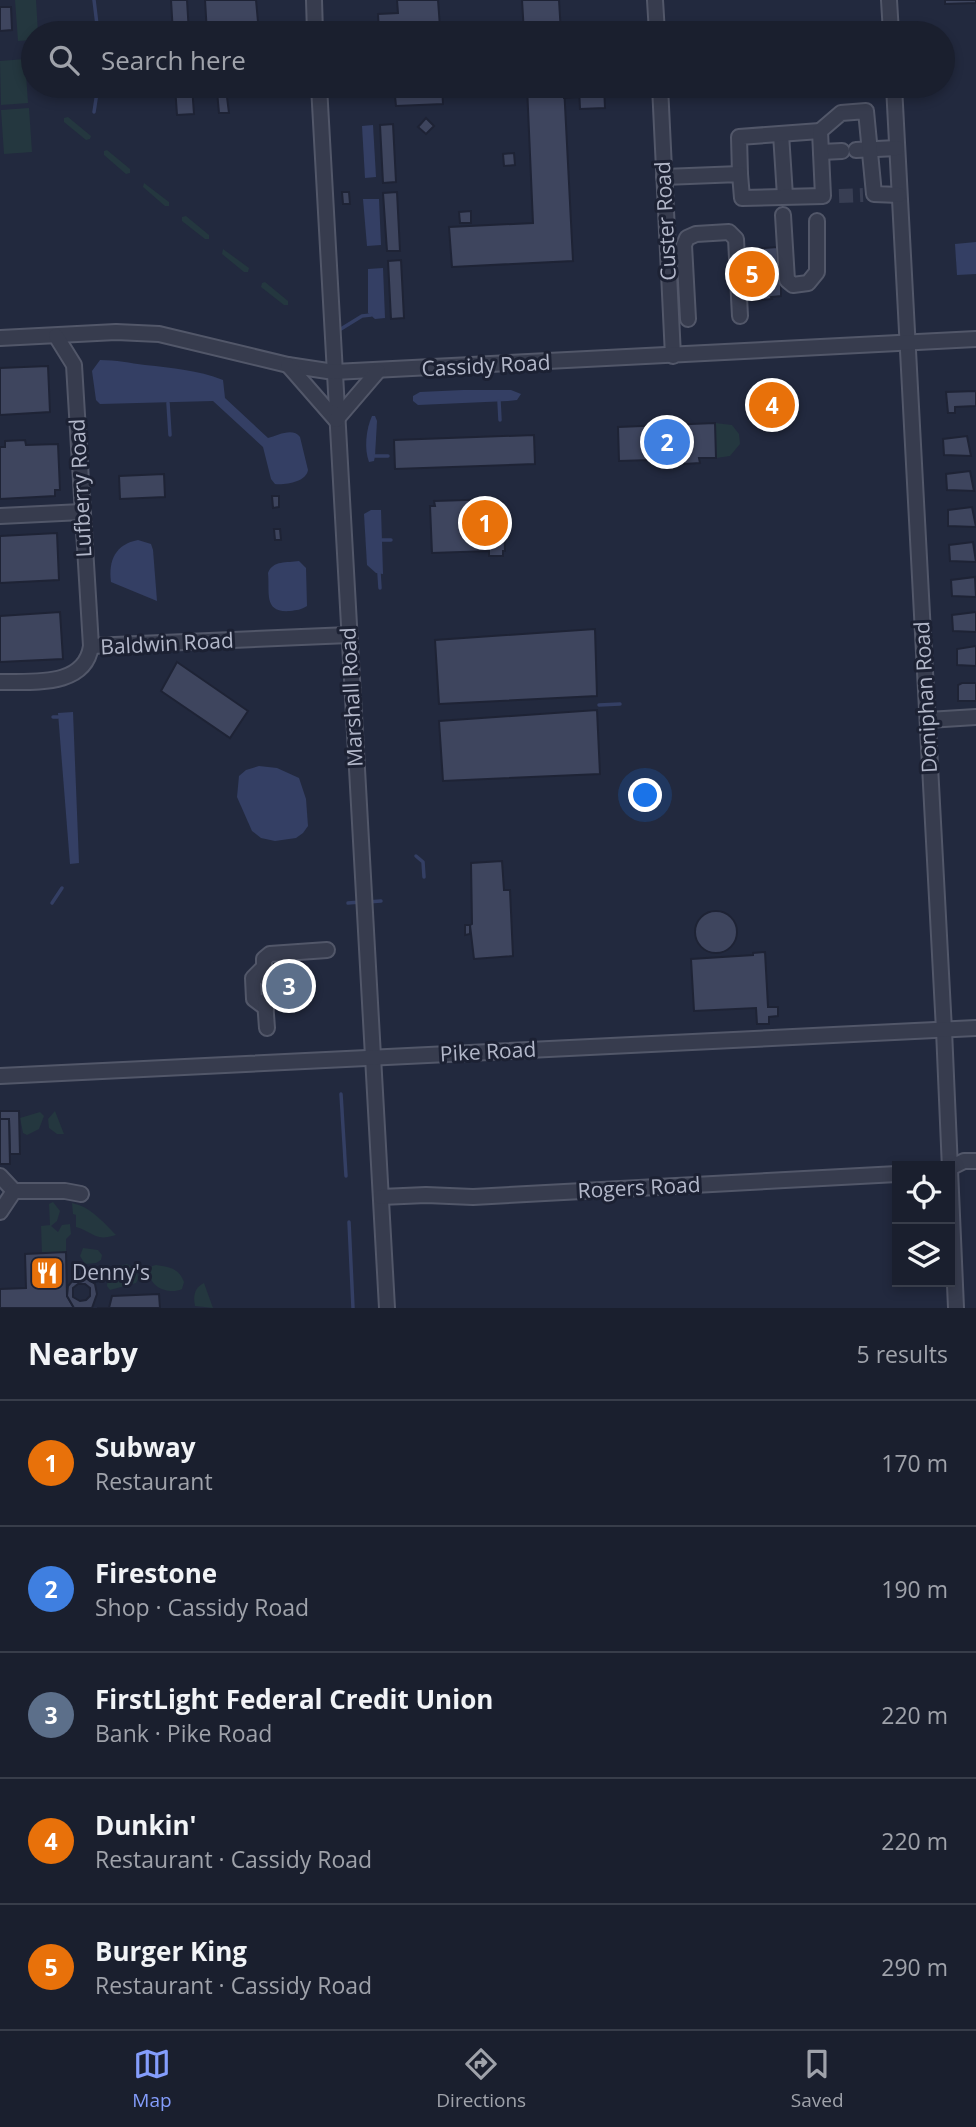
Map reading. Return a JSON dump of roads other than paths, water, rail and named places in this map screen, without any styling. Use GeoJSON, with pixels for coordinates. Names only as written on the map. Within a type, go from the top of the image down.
{"type":"FeatureCollection","features":[{"type":"Feature","properties":{"kind":"street"},"geometry":{"type":"LineString","coordinates":[[314,0],[315,21]]}},
{"type":"Feature","properties":{"kind":"street"},"geometry":{"type":"LineString","coordinates":[[656,0],[657,21]]}},
{"type":"Feature","properties":{"kind":"street"},"geometry":{"type":"LineString","coordinates":[[889,0],[890,21]]}},
{"type":"Feature","properties":{"kind":"street","name":"Marshall Road"},"geometry":{"type":"LineString","coordinates":[[320,98],[387,1308]]}},
{"type":"Feature","properties":{"kind":"street","name":"Custer Road"},"geometry":{"type":"LineString","coordinates":[[661,98],[673,356]]}},
{"type":"Feature","properties":{"kind":"street","name":"Doniphan Road"},"geometry":{"type":"LineString","coordinates":[[895,98],[950,1161]]}},
{"type":"Feature","properties":{"kind":"street"},"geometry":{"type":"LineString","coordinates":[[839,196],[742,198],[739,137],[820,131],[841,113],[866,111],[855,150],[868,194],[900,195]]}},
{"type":"Feature","properties":{"kind":"street"},"geometry":{"type":"LineString","coordinates":[[820,131],[823,195]]}},
{"type":"Feature","properties":{"kind":"street"},"geometry":{"type":"LineString","coordinates":[[781,134],[785,196]]}},
{"type":"Feature","properties":{"kind":"street"},"geometry":{"type":"LineString","coordinates":[[821,152],[897,148]]}},
{"type":"Feature","properties":{"kind":"street"},"geometry":{"type":"LineString","coordinates":[[664,177],[740,174]]}},
{"type":"Feature","properties":{"kind":"street"},"geometry":{"type":"LineString","coordinates":[[783,215],[786,280],[793,285],[808,283],[817,272],[817,221]]}},
{"type":"Feature","properties":{"kind":"street"},"geometry":{"type":"LineString","coordinates":[[688,318],[684,245],[687,238],[696,234],[729,232],[736,239],[740,316]]}},
{"type":"Feature","properties":{"kind":"street","name":"Cassidy Road"},"geometry":{"type":"LineString","coordinates":[[0,338],[116,332],[159,334],[288,365],[334,372],[976,339]]}},
{"type":"Feature","properties":{"kind":"street","name":"Lufberry Road"},"geometry":{"type":"LineString","coordinates":[[56,336],[74,365],[91,646]]}},
{"type":"Feature","properties":{"kind":"street"},"geometry":{"type":"LineString","coordinates":[[288,365],[337,420],[378,371]]}},
{"type":"Feature","properties":{"kind":"street"},"geometry":{"type":"LineString","coordinates":[[0,516],[82,512]]}},
{"type":"Feature","properties":{"kind":"street","name":"Baldwin Road"},"geometry":{"type":"LineString","coordinates":[[0,682],[53,680],[67,676],[86,664],[91,646],[349,635]]}},
{"type":"Feature","properties":{"kind":"street"},"geometry":{"type":"LineString","coordinates":[[928,720],[976,718]]}},
{"type":"Feature","properties":{"kind":"street"},"geometry":{"type":"LineString","coordinates":[[267,1028],[265,1002],[254,999],[253,978],[264,972],[264,959],[270,954],[327,950]]}},
{"type":"Feature","properties":{"kind":"street","name":"Pike Road"},"geometry":{"type":"LineString","coordinates":[[0,1076],[976,1028]]}},
{"type":"Feature","properties":{"kind":"street"},"geometry":{"type":"LineString","coordinates":[[955,1166],[964,1161],[976,1161]]}},
{"type":"Feature","properties":{"kind":"street","name":"Rogers Road"},"geometry":{"type":"LineString","coordinates":[[381,1197],[473,1197],[892,1174]]}},
{"type":"Feature","properties":{"kind":"street"},"geometry":{"type":"LineString","coordinates":[[0,1176],[14,1191],[65,1191],[81,1194]]}},
{"type":"Feature","properties":{"kind":"street"},"geometry":{"type":"LineString","coordinates":[[0,1212],[14,1191]]}},
{"type":"Feature","properties":{"kind":"street","name":"Doniphan Road"},"geometry":{"type":"LineString","coordinates":[[952,1224],[956,1308]]}},
{"type":"Feature","properties":{"kind":"water"},"geometry":{"type":"Polygon","coordinates":[[[373,125],[376,177],[365,178],[362,126],[373,125]]]}},
{"type":"Feature","properties":{"kind":"water"},"geometry":{"type":"Polygon","coordinates":[[[363,199],[379,199],[381,245],[367,246],[363,199]]]}},
{"type":"Feature","properties":{"kind":"water"},"geometry":{"type":"Polygon","coordinates":[[[976,242],[976,274],[957,275],[955,244],[976,242]]]}},
{"type":"Feature","properties":{"kind":"water"},"geometry":{"type":"Polygon","coordinates":[[[383,268],[385,318],[375,319],[368,313],[368,269],[383,268]]]}},
{"type":"Feature","properties":{"kind":"water"},"geometry":{"type":"Polygon","coordinates":[[[100,360],[185,370],[223,380],[225,398],[268,438],[289,432],[300,437],[308,470],[306,474],[295,482],[275,484],[271,479],[263,447],[213,401],[100,404],[96,400],[92,371],[100,360]]]}},
{"type":"Feature","properties":{"kind":"water"},"geometry":{"type":"Polygon","coordinates":[[[511,390],[521,394],[517,400],[508,401],[418,405],[413,401],[413,396],[420,392],[511,390]]]}},
{"type":"Feature","properties":{"kind":"water"},"geometry":{"type":"Polygon","coordinates":[[[372,416],[375,416],[377,421],[375,456],[374,461],[369,462],[366,439],[372,416]]]}},
{"type":"Feature","properties":{"kind":"water"},"geometry":{"type":"Polygon","coordinates":[[[371,510],[381,510],[383,574],[376,573],[367,565],[364,514],[371,510]]]}},
{"type":"Feature","properties":{"kind":"water"},"geometry":{"type":"Polygon","coordinates":[[[138,540],[151,544],[153,550],[157,601],[111,582],[112,560],[115,554],[124,545],[138,540]]]}},
{"type":"Feature","properties":{"kind":"water"},"geometry":{"type":"Polygon","coordinates":[[[299,561],[306,568],[307,606],[290,611],[275,609],[269,594],[270,569],[277,564],[299,561]]]}},
{"type":"Feature","properties":{"kind":"water"},"geometry":{"type":"Polygon","coordinates":[[[73,712],[79,863],[70,864],[58,713],[73,712]]]}},
{"type":"Feature","properties":{"kind":"water"},"geometry":{"type":"Polygon","coordinates":[[[259,766],[277,768],[299,778],[306,799],[308,826],[296,838],[275,841],[261,838],[252,831],[237,797],[239,776],[246,770],[259,766]]]}},
{"type":"Feature","properties":{"kind":"waterway"},"geometry":{"type":"LineString","coordinates":[[94,0],[97,21]]}},
{"type":"Feature","properties":{"kind":"waterway"},"geometry":{"type":"LineString","coordinates":[[94,112],[96,98]]}},
{"type":"Feature","properties":{"kind":"waterway"},"geometry":{"type":"LineString","coordinates":[[336,332],[362,316],[371,315]]}},
{"type":"Feature","properties":{"kind":"waterway"},"geometry":{"type":"LineString","coordinates":[[499,401],[500,420]]}},
{"type":"Feature","properties":{"kind":"waterway"},"geometry":{"type":"LineString","coordinates":[[168,403],[170,435]]}},
{"type":"Feature","properties":{"kind":"waterway"},"geometry":{"type":"LineString","coordinates":[[375,456],[388,456]]}},
{"type":"Feature","properties":{"kind":"waterway"},"geometry":{"type":"LineString","coordinates":[[382,540],[391,540]]}},
{"type":"Feature","properties":{"kind":"waterway"},"geometry":{"type":"LineString","coordinates":[[379,573],[380,588]]}},
{"type":"Feature","properties":{"kind":"waterway"},"geometry":{"type":"LineString","coordinates":[[599,705],[620,704]]}},
{"type":"Feature","properties":{"kind":"waterway"},"geometry":{"type":"LineString","coordinates":[[53,717],[58,717]]}},
{"type":"Feature","properties":{"kind":"waterway"},"geometry":{"type":"LineString","coordinates":[[416,856],[423,862],[424,877]]}},
{"type":"Feature","properties":{"kind":"waterway"},"geometry":{"type":"LineString","coordinates":[[52,903],[62,888]]}},
{"type":"Feature","properties":{"kind":"waterway"},"geometry":{"type":"LineString","coordinates":[[367,902],[381,901]]}},
{"type":"Feature","properties":{"kind":"waterway"},"geometry":{"type":"LineString","coordinates":[[348,903],[360,902]]}},
{"type":"Feature","properties":{"kind":"waterway"},"geometry":{"type":"LineString","coordinates":[[341,1094],[346,1176]]}},
{"type":"Feature","properties":{"kind":"waterway"},"geometry":{"type":"LineString","coordinates":[[349,1222],[353,1308]]}},
{"type":"Feature","properties":{"kind":"tunnel"},"geometry":{"type":"LineString","coordinates":[[839,196],[863,195]]}},
{"type":"Feature","properties":{"kind":"tunnel"},"geometry":{"type":"LineString","coordinates":[[264,977],[265,996]]}},
{"type":"Feature","properties":{"kind":"place","name":"Burger King"},"geometry":{"type":"Point","coordinates":[752,274]}},
{"type":"Feature","properties":{"kind":"place","name":"Dunkin'"},"geometry":{"type":"Point","coordinates":[772,405]}},
{"type":"Feature","properties":{"kind":"place","name":"Firestone"},"geometry":{"type":"Point","coordinates":[667,442]}},
{"type":"Feature","properties":{"kind":"place","name":"Subway"},"geometry":{"type":"Point","coordinates":[485,523]}},
{"type":"Feature","properties":{"kind":"place","name":"FirstLight Federal Credit Union"},"geometry":{"type":"Point","coordinates":[289,986]}},
{"type":"Feature","properties":{"kind":"place","name":"Denny's"},"geometry":{"type":"Point","coordinates":[47,1273]}}]}
